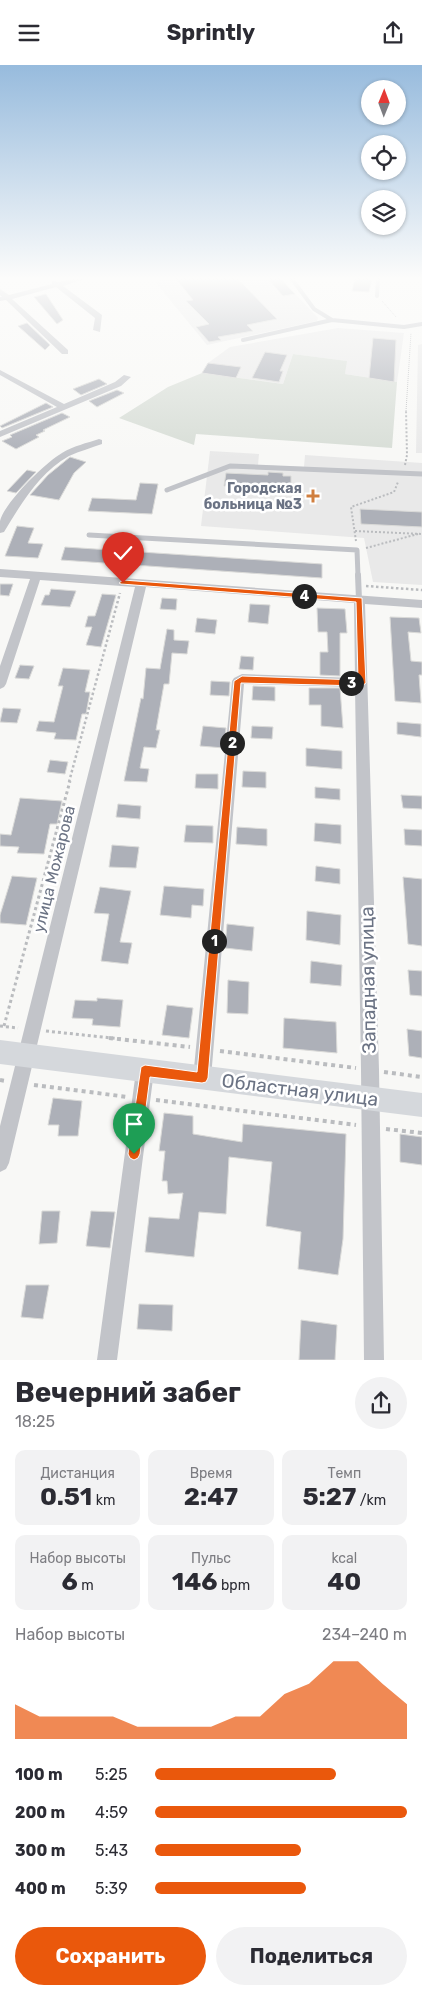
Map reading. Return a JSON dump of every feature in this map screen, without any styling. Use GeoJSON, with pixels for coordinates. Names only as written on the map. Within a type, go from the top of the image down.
{"type":"FeatureCollection","features":[{"type":"Feature","properties":{"kind":"main road","name":"Областная улица"},"geometry":{"type":"LineString","coordinates":[[0,1052],[422,1105]]}},
{"type":"Feature","properties":{"kind":"street"},"geometry":{"type":"LineString","coordinates":[[51,339],[65,352]]}},
{"type":"Feature","properties":{"kind":"street"},"geometry":{"type":"LineString","coordinates":[[0,372],[62,406]]}},
{"type":"Feature","properties":{"kind":"street"},"geometry":{"type":"LineString","coordinates":[[0,433],[118,384],[127,377]]}},
{"type":"Feature","properties":{"kind":"street"},"geometry":{"type":"LineString","coordinates":[[0,530],[22,497],[56,460],[66,454],[99,442]]}},
{"type":"Feature","properties":{"kind":"street"},"geometry":{"type":"LineString","coordinates":[[0,573],[422,604]]}},
{"type":"Feature","properties":{"kind":"street"},"geometry":{"type":"LineString","coordinates":[[0,684],[36,576]]}},
{"type":"Feature","properties":{"kind":"street","name":"улица Можарова"},"geometry":{"type":"LineString","coordinates":[[0,1163],[141,584]]}},
{"type":"Feature","properties":{"kind":"street","name":"Западная улица"},"geometry":{"type":"LineString","coordinates":[[359,600],[374,1360]]}},
{"type":"Feature","properties":{"kind":"street"},"geometry":{"type":"LineString","coordinates":[[202,1078],[238,681],[242,679],[362,683]]}},
{"type":"Feature","properties":{"kind":"street"},"geometry":{"type":"LineString","coordinates":[[107,1360],[145,1071]]}},
{"type":"Feature","properties":{"kind":"lane"},"geometry":{"type":"LineString","coordinates":[[167,490],[230,466],[422,475]]}},
{"type":"Feature","properties":{"kind":"lane"},"geometry":{"type":"LineString","coordinates":[[89,535],[357,550],[359,600]]}},
{"type":"Feature","properties":{"kind":"path"},"geometry":{"type":"LineString","coordinates":[[356,541],[351,507],[394,492],[402,474],[407,455],[406,393],[411,339]]}},
{"type":"Feature","properties":{"kind":"path"},"geometry":{"type":"LineString","coordinates":[[354,531],[422,535]]}},
{"type":"Feature","properties":{"kind":"path"},"geometry":{"type":"LineString","coordinates":[[357,550],[418,534]]}},
{"type":"Feature","properties":{"kind":"path"},"geometry":{"type":"LineString","coordinates":[[4,1026],[123,583]]}},
{"type":"Feature","properties":{"kind":"path"},"geometry":{"type":"LineString","coordinates":[[0,1080],[422,1133]]}},
{"type":"Feature","properties":{"kind":"shaded area"},"geometry":{"type":"Polygon","coordinates":[[[202,339],[233,339],[207,345],[202,339]]]}},
{"type":"Feature","properties":{"kind":"shaded area"},"geometry":{"type":"Polygon","coordinates":[[[273,339],[403,339],[397,382],[345,374],[346,361],[293,354],[283,384],[202,373],[208,363],[230,347],[273,339]]]}},
{"type":"Feature","properties":{"kind":"shaded area"},"geometry":{"type":"Polygon","coordinates":[[[422,344],[422,453],[416,453],[418,345],[422,344]]]}},
{"type":"Feature","properties":{"kind":"shaded area"},"geometry":{"type":"Polygon","coordinates":[[[293,354],[347,361],[345,374],[397,382],[392,448],[196,434],[194,445],[119,418],[168,387],[202,373],[283,384],[293,354]]]}},
{"type":"Feature","properties":{"kind":"shaded area","name":"Городская больница №3"},"geometry":{"type":"Polygon","coordinates":[[[210,451],[259,454],[258,465],[304,467],[305,455],[422,463],[422,585],[373,582],[364,538],[201,526],[210,451]]]}},
{"type":"Feature","properties":{"kind":"building"},"geometry":{"type":"Polygon","coordinates":[[[33,339],[44,339],[50,345],[45,350],[33,339]]]}},
{"type":"Feature","properties":{"kind":"building"},"geometry":{"type":"Polygon","coordinates":[[[207,339],[221,340],[209,342],[207,339]]]}},
{"type":"Feature","properties":{"kind":"building"},"geometry":{"type":"Polygon","coordinates":[[[373,339],[396,340],[394,382],[369,378],[373,339]]]}},
{"type":"Feature","properties":{"kind":"building"},"geometry":{"type":"Polygon","coordinates":[[[265,352],[287,355],[280,371],[283,371],[279,382],[252,378],[265,352]]]}},
{"type":"Feature","properties":{"kind":"building"},"geometry":{"type":"Polygon","coordinates":[[[208,363],[241,367],[236,378],[202,373],[208,363]]]}},
{"type":"Feature","properties":{"kind":"building"},"geometry":{"type":"Polygon","coordinates":[[[99,379],[107,384],[81,395],[73,389],[99,379]]]}},
{"type":"Feature","properties":{"kind":"building"},"geometry":{"type":"Polygon","coordinates":[[[117,390],[124,393],[97,407],[89,401],[117,390]]]}},
{"type":"Feature","properties":{"kind":"building"},"geometry":{"type":"Polygon","coordinates":[[[46,403],[53,407],[2,428],[0,426],[46,403]]]}},
{"type":"Feature","properties":{"kind":"building"},"geometry":{"type":"Polygon","coordinates":[[[62,413],[70,417],[43,430],[45,431],[36,435],[39,437],[16,449],[2,441],[12,437],[10,435],[62,413]]]}},
{"type":"Feature","properties":{"kind":"building"},"geometry":{"type":"Polygon","coordinates":[[[70,457],[86,462],[74,473],[59,500],[30,495],[48,475],[70,457]]]}},
{"type":"Feature","properties":{"kind":"building"},"geometry":{"type":"Polygon","coordinates":[[[27,470],[36,472],[16,493],[7,491],[27,470]]]}},
{"type":"Feature","properties":{"kind":"building"},"geometry":{"type":"Polygon","coordinates":[[[268,472],[283,473],[283,476],[291,476],[291,489],[224,486],[226,473],[268,475],[268,472]]]}},
{"type":"Feature","properties":{"kind":"building"},"geometry":{"type":"Polygon","coordinates":[[[140,483],[158,484],[152,514],[88,511],[92,498],[136,500],[140,483]]]}},
{"type":"Feature","properties":{"kind":"building"},"geometry":{"type":"Polygon","coordinates":[[[360,509],[422,512],[422,527],[361,524],[360,509]]]}},
{"type":"Feature","properties":{"kind":"building"},"geometry":{"type":"Polygon","coordinates":[[[17,526],[34,528],[28,543],[43,544],[38,558],[5,556],[17,526]]]}},
{"type":"Feature","properties":{"kind":"building"},"geometry":{"type":"Polygon","coordinates":[[[65,547],[322,564],[322,578],[61,560],[65,547]]]}},
{"type":"Feature","properties":{"kind":"building"},"geometry":{"type":"Polygon","coordinates":[[[0,584],[13,584],[9,596],[0,595],[0,584]]]}},
{"type":"Feature","properties":{"kind":"building"},"geometry":{"type":"Polygon","coordinates":[[[51,589],[76,591],[70,607],[41,605],[45,595],[49,595],[51,589]]]}},
{"type":"Feature","properties":{"kind":"building"},"geometry":{"type":"Polygon","coordinates":[[[102,594],[116,595],[101,647],[86,645],[92,627],[85,627],[88,616],[95,616],[102,594]]]}},
{"type":"Feature","properties":{"kind":"building"},"geometry":{"type":"Polygon","coordinates":[[[162,598],[177,599],[176,610],[160,609],[162,598]]]}},
{"type":"Feature","properties":{"kind":"building"},"geometry":{"type":"Polygon","coordinates":[[[250,604],[270,605],[268,624],[248,622],[250,604]]]}},
{"type":"Feature","properties":{"kind":"building"},"geometry":{"type":"Polygon","coordinates":[[[317,608],[345,609],[347,633],[340,633],[340,676],[320,675],[320,652],[328,652],[327,632],[318,632],[317,608]]]}},
{"type":"Feature","properties":{"kind":"building"},"geometry":{"type":"Polygon","coordinates":[[[390,617],[419,618],[421,633],[408,632],[411,661],[422,662],[422,675],[419,675],[421,703],[395,701],[390,617]]]}},
{"type":"Feature","properties":{"kind":"building"},"geometry":{"type":"Polygon","coordinates":[[[197,618],[217,620],[215,634],[195,632],[197,618]]]}},
{"type":"Feature","properties":{"kind":"building"},"geometry":{"type":"Polygon","coordinates":[[[167,629],[174,630],[174,640],[189,641],[187,654],[172,653],[169,684],[164,684],[156,730],[160,730],[156,748],[144,747],[140,768],[149,769],[147,782],[124,781],[141,698],[143,699],[146,668],[160,669],[167,629]]]}},
{"type":"Feature","properties":{"kind":"building"},"geometry":{"type":"Polygon","coordinates":[[[241,656],[254,657],[253,670],[239,669],[241,656]]]}},
{"type":"Feature","properties":{"kind":"building"},"geometry":{"type":"Polygon","coordinates":[[[20,665],[34,666],[29,679],[15,678],[20,665]]]}},
{"type":"Feature","properties":{"kind":"building"},"geometry":{"type":"Polygon","coordinates":[[[63,668],[90,670],[85,692],[90,692],[86,714],[82,714],[76,740],[54,739],[56,733],[36,731],[39,721],[54,722],[63,686],[58,686],[63,668]]]}},
{"type":"Feature","properties":{"kind":"building"},"geometry":{"type":"Polygon","coordinates":[[[211,681],[230,682],[229,696],[210,695],[211,681]]]}},
{"type":"Feature","properties":{"kind":"building"},"geometry":{"type":"Polygon","coordinates":[[[253,686],[275,687],[275,701],[252,700],[253,686]]]}},
{"type":"Feature","properties":{"kind":"building"},"geometry":{"type":"Polygon","coordinates":[[[309,688],[340,688],[343,728],[321,726],[321,705],[309,705],[309,688]]]}},
{"type":"Feature","properties":{"kind":"building"},"geometry":{"type":"Polygon","coordinates":[[[3,708],[21,709],[17,723],[0,722],[3,708]]]}},
{"type":"Feature","properties":{"kind":"building"},"geometry":{"type":"Polygon","coordinates":[[[397,722],[421,724],[421,737],[397,734],[397,722]]]}},
{"type":"Feature","properties":{"kind":"building"},"geometry":{"type":"Polygon","coordinates":[[[203,726],[226,728],[224,748],[200,746],[203,726]]]}},
{"type":"Feature","properties":{"kind":"building"},"geometry":{"type":"Polygon","coordinates":[[[252,726],[273,727],[272,739],[251,738],[252,726]]]}},
{"type":"Feature","properties":{"kind":"building"},"geometry":{"type":"Polygon","coordinates":[[[306,748],[342,751],[342,769],[306,766],[306,748]]]}},
{"type":"Feature","properties":{"kind":"building"},"geometry":{"type":"Polygon","coordinates":[[[50,760],[68,762],[65,774],[47,772],[50,760]]]}},
{"type":"Feature","properties":{"kind":"building"},"geometry":{"type":"Polygon","coordinates":[[[243,771],[266,772],[266,788],[242,787],[243,771]]]}},
{"type":"Feature","properties":{"kind":"building"},"geometry":{"type":"Polygon","coordinates":[[[196,774],[218,774],[218,789],[195,788],[196,774]]]}},
{"type":"Feature","properties":{"kind":"building"},"geometry":{"type":"Polygon","coordinates":[[[315,787],[340,789],[340,800],[315,798],[315,787]]]}},
{"type":"Feature","properties":{"kind":"building"},"geometry":{"type":"Polygon","coordinates":[[[401,795],[422,796],[422,809],[403,808],[401,795]]]}},
{"type":"Feature","properties":{"kind":"building"},"geometry":{"type":"Polygon","coordinates":[[[20,798],[62,801],[57,824],[50,824],[44,854],[17,853],[19,847],[0,846],[0,834],[11,835],[20,798]]]}},
{"type":"Feature","properties":{"kind":"building"},"geometry":{"type":"Polygon","coordinates":[[[118,804],[141,806],[140,819],[116,817],[118,804]]]}},
{"type":"Feature","properties":{"kind":"building"},"geometry":{"type":"Polygon","coordinates":[[[315,823],[341,825],[341,844],[314,841],[315,823]]]}},
{"type":"Feature","properties":{"kind":"building"},"geometry":{"type":"Polygon","coordinates":[[[186,825],[213,826],[213,843],[184,842],[186,825]]]}},
{"type":"Feature","properties":{"kind":"building"},"geometry":{"type":"Polygon","coordinates":[[[237,827],[267,829],[267,846],[236,844],[237,827]]]}},
{"type":"Feature","properties":{"kind":"building"},"geometry":{"type":"Polygon","coordinates":[[[404,829],[422,830],[422,846],[405,845],[404,829]]]}},
{"type":"Feature","properties":{"kind":"building"},"geometry":{"type":"Polygon","coordinates":[[[112,845],[139,847],[136,868],[109,867],[112,845]]]}},
{"type":"Feature","properties":{"kind":"building"},"geometry":{"type":"Polygon","coordinates":[[[316,866],[340,869],[340,884],[315,881],[316,866]]]}},
{"type":"Feature","properties":{"kind":"building"},"geometry":{"type":"Polygon","coordinates":[[[12,876],[37,878],[26,925],[0,923],[0,915],[12,876]]]}},
{"type":"Feature","properties":{"kind":"building"},"geometry":{"type":"Polygon","coordinates":[[[403,877],[422,879],[422,946],[408,944],[403,877]]]}},
{"type":"Feature","properties":{"kind":"building"},"geometry":{"type":"Polygon","coordinates":[[[164,886],[204,889],[203,906],[192,905],[191,918],[160,915],[164,886]]]}},
{"type":"Feature","properties":{"kind":"building"},"geometry":{"type":"Polygon","coordinates":[[[100,887],[131,891],[120,942],[132,943],[128,964],[101,961],[109,914],[94,913],[100,887]]]}},
{"type":"Feature","properties":{"kind":"building"},"geometry":{"type":"Polygon","coordinates":[[[307,911],[341,915],[340,945],[306,940],[307,911]]]}},
{"type":"Feature","properties":{"kind":"building"},"geometry":{"type":"Polygon","coordinates":[[[227,924],[254,927],[252,951],[225,948],[227,924]]]}},
{"type":"Feature","properties":{"kind":"building"},"geometry":{"type":"Polygon","coordinates":[[[311,961],[342,965],[341,986],[310,983],[311,961]]]}},
{"type":"Feature","properties":{"kind":"building"},"geometry":{"type":"Polygon","coordinates":[[[408,970],[422,971],[422,996],[410,995],[408,970]]]}},
{"type":"Feature","properties":{"kind":"building"},"geometry":{"type":"Polygon","coordinates":[[[228,980],[249,982],[248,1014],[227,1013],[228,980]]]}},
{"type":"Feature","properties":{"kind":"building"},"geometry":{"type":"Polygon","coordinates":[[[97,998],[123,1000],[120,1027],[92,1025],[93,1019],[72,1018],[75,1000],[97,1001],[97,998]]]}},
{"type":"Feature","properties":{"kind":"building"},"geometry":{"type":"Polygon","coordinates":[[[167,1005],[193,1008],[189,1038],[162,1035],[167,1005]]]}},
{"type":"Feature","properties":{"kind":"building"},"geometry":{"type":"Polygon","coordinates":[[[284,1018],[336,1022],[337,1053],[283,1048],[284,1018]]]}},
{"type":"Feature","properties":{"kind":"building"},"geometry":{"type":"Polygon","coordinates":[[[407,1029],[422,1031],[422,1058],[409,1056],[407,1029]]]}},
{"type":"Feature","properties":{"kind":"building"},"geometry":{"type":"Polygon","coordinates":[[[53,1098],[82,1101],[78,1136],[58,1136],[59,1125],[48,1125],[53,1098]]]}},
{"type":"Feature","properties":{"kind":"building"},"geometry":{"type":"Polygon","coordinates":[[[164,1113],[193,1116],[193,1134],[242,1142],[243,1124],[346,1134],[343,1239],[338,1275],[298,1269],[301,1232],[266,1226],[272,1162],[229,1157],[226,1214],[199,1212],[194,1257],[145,1252],[149,1217],[179,1219],[183,1193],[168,1194],[167,1181],[162,1181],[165,1151],[159,1151],[164,1113]]]}},
{"type":"Feature","properties":{"kind":"building"},"geometry":{"type":"Polygon","coordinates":[[[400,1134],[422,1137],[422,1165],[400,1162],[400,1134]]]}},
{"type":"Feature","properties":{"kind":"building"},"geometry":{"type":"Polygon","coordinates":[[[42,1211],[60,1211],[57,1243],[39,1244],[42,1211]]]}},
{"type":"Feature","properties":{"kind":"building"},"geometry":{"type":"Polygon","coordinates":[[[91,1211],[115,1212],[110,1248],[86,1246],[91,1211]]]}},
{"type":"Feature","properties":{"kind":"building"},"geometry":{"type":"Polygon","coordinates":[[[26,1285],[49,1285],[43,1319],[21,1317],[26,1285]]]}},
{"type":"Feature","properties":{"kind":"building"},"geometry":{"type":"Polygon","coordinates":[[[139,1304],[173,1305],[172,1331],[137,1329],[139,1304]]]}},
{"type":"Feature","properties":{"kind":"building"},"geometry":{"type":"Polygon","coordinates":[[[301,1320],[337,1325],[335,1360],[299,1360],[301,1320]]]}},
{"type":"Feature","properties":{"kind":"place","name":"Городская больница №3"},"geometry":{"type":"Point","coordinates":[313,496]}},
{"type":"Feature","properties":{"kind":"route"},"geometry":{"type":"LineString","coordinates":[[123,583],[359,600],[362,683],[242,679],[238,681],[202,1078],[145,1071],[134,1154]]}}]}
